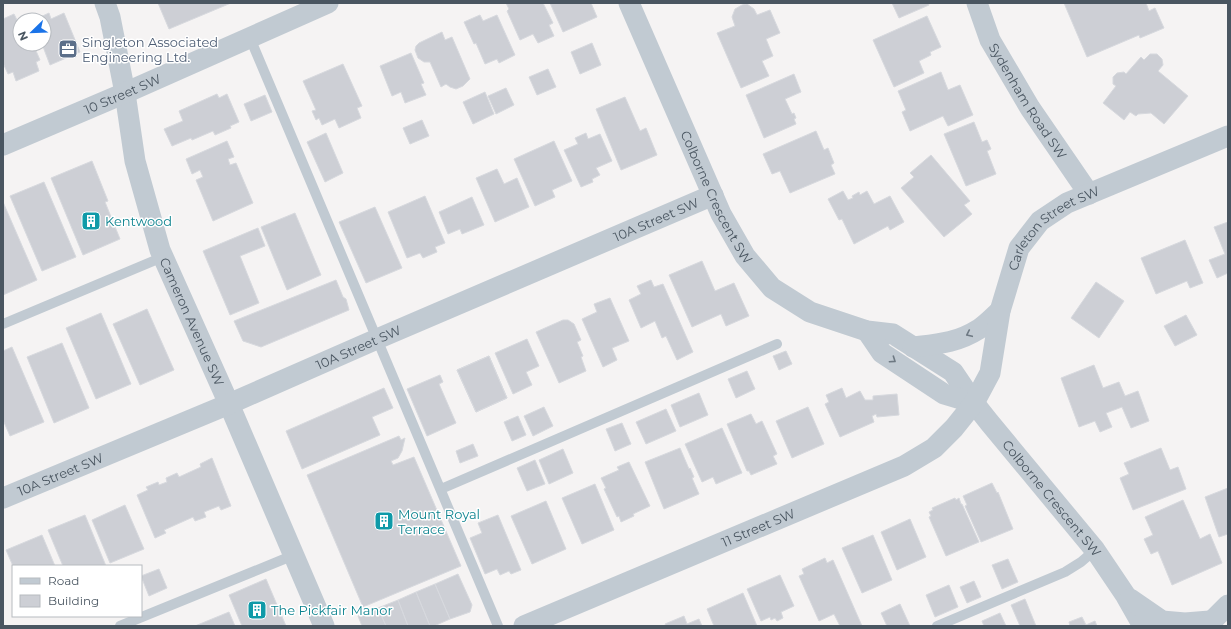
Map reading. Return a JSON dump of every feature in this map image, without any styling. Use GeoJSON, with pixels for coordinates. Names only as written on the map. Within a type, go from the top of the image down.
{"type":"FeatureCollection","features":[{"type":"Feature","properties":{"kind":"street","name":"Cameron Avenue SW"},"geometry":{"type":"LineString","coordinates":[[105,3],[110,16],[125,93],[135,161],[163,256],[229,404],[324,626]]}},
{"type":"Feature","properties":{"kind":"street","name":"10 Street SW"},"geometry":{"type":"LineString","coordinates":[[3,145],[328,3]]}},
{"type":"Feature","properties":{"kind":"street","name":"Colborne Crescent SW"},"geometry":{"type":"LineString","coordinates":[[629,3],[721,214],[745,256],[772,288],[810,312],[868,331],[893,334],[953,372],[974,403],[1095,550],[1126,596],[1143,626]]}},
{"type":"Feature","properties":{"kind":"street","name":"Sydenham Road SW"},"geometry":{"type":"LineString","coordinates":[[977,3],[990,40],[994,47],[1030,108],[1089,194]]}},
{"type":"Feature","properties":{"kind":"street","name":"Carleton Street SW"},"geometry":{"type":"LineString","coordinates":[[974,403],[990,373],[1000,311],[1018,248],[1040,221],[1067,203],[1228,136]]}},
{"type":"Feature","properties":{"kind":"street","name":"10A Street SW"},"geometry":{"type":"LineString","coordinates":[[3,498],[229,404],[713,195]]}},
{"type":"Feature","properties":{"kind":"street"},"geometry":{"type":"LineString","coordinates":[[913,347],[952,341],[979,329],[1000,311]]}},
{"type":"Feature","properties":{"kind":"street"},"geometry":{"type":"LineString","coordinates":[[868,331],[882,353],[944,394],[974,403]]}},
{"type":"Feature","properties":{"kind":"street","name":"11 Street SW"},"geometry":{"type":"LineString","coordinates":[[524,626],[904,466],[934,448],[954,428],[974,403]]}},
{"type":"Feature","properties":{"kind":"street","name":"Colborne Crescent SW"},"geometry":{"type":"LineString","coordinates":[[1126,596],[1162,621],[1209,624]]}},
{"type":"Feature","properties":{"kind":"street"},"geometry":{"type":"LineString","coordinates":[[1209,624],[1228,605]]}},
{"type":"Feature","properties":{"kind":"lane"},"geometry":{"type":"LineString","coordinates":[[250,38],[498,626]]}},
{"type":"Feature","properties":{"kind":"lane"},"geometry":{"type":"LineString","coordinates":[[3,324],[163,256]]}},
{"type":"Feature","properties":{"kind":"lane"},"geometry":{"type":"LineString","coordinates":[[441,490],[777,344]]}},
{"type":"Feature","properties":{"kind":"lane"},"geometry":{"type":"LineString","coordinates":[[937,626],[1065,572],[1081,562],[1095,550]]}},
{"type":"Feature","properties":{"kind":"lane"},"geometry":{"type":"LineString","coordinates":[[120,626],[294,555]]}},
{"type":"Feature","properties":{"kind":"building"},"geometry":{"type":"Polygon","coordinates":[[[158,3],[231,3],[169,29],[158,3]]]}},
{"type":"Feature","properties":{"kind":"building"},"geometry":{"type":"Polygon","coordinates":[[[506,3],[543,3],[553,23],[549,25],[554,36],[538,43],[533,34],[520,40],[507,11],[509,9],[506,3]]]}},
{"type":"Feature","properties":{"kind":"building"},"geometry":{"type":"Polygon","coordinates":[[[550,3],[591,3],[597,17],[563,32],[550,3]]]}},
{"type":"Feature","properties":{"kind":"building"},"geometry":{"type":"Polygon","coordinates":[[[892,3],[928,3],[929,5],[899,18],[892,3]]]}},
{"type":"Feature","properties":{"kind":"building"},"geometry":{"type":"Polygon","coordinates":[[[1064,3],[1146,3],[1149,11],[1155,8],[1164,28],[1140,38],[1139,35],[1087,57],[1064,3]]]}},
{"type":"Feature","properties":{"kind":"building"},"geometry":{"type":"Polygon","coordinates":[[[747,4],[754,9],[757,15],[770,10],[780,33],[766,39],[773,56],[762,61],[769,76],[741,88],[717,33],[735,26],[732,17],[735,9],[747,4]]]}},
{"type":"Feature","properties":{"kind":"building"},"geometry":{"type":"Polygon","coordinates":[[[64,13],[80,52],[50,65],[45,52],[52,52],[52,19],[64,13]]]}},
{"type":"Feature","properties":{"kind":"building"},"geometry":{"type":"Polygon","coordinates":[[[12,15],[12,52],[36,52],[40,60],[36,62],[39,71],[16,81],[13,72],[8,74],[3,63],[3,19],[12,15]]]}},
{"type":"Feature","properties":{"kind":"building"},"geometry":{"type":"Polygon","coordinates":[[[480,15],[483,21],[497,15],[515,55],[499,63],[497,59],[485,64],[476,43],[474,44],[464,22],[480,15]]]}},
{"type":"Feature","properties":{"kind":"building"},"geometry":{"type":"Polygon","coordinates":[[[927,16],[941,47],[930,52],[931,55],[919,61],[924,73],[894,87],[873,40],[927,16]]]}},
{"type":"Feature","properties":{"kind":"building"},"geometry":{"type":"Polygon","coordinates":[[[442,32],[445,40],[452,37],[470,79],[463,86],[456,89],[446,84],[441,87],[430,62],[424,62],[418,58],[415,50],[419,43],[442,32]]]}},
{"type":"Feature","properties":{"kind":"building"},"geometry":{"type":"Polygon","coordinates":[[[592,43],[601,65],[580,74],[571,52],[592,43]]]}},
{"type":"Feature","properties":{"kind":"building"},"geometry":{"type":"Polygon","coordinates":[[[411,53],[424,83],[421,84],[426,95],[405,103],[401,92],[392,96],[380,66],[411,53]]]}},
{"type":"Feature","properties":{"kind":"building"},"geometry":{"type":"Polygon","coordinates":[[[1150,54],[1157,54],[1162,59],[1163,65],[1158,71],[1188,96],[1164,124],[1151,113],[1138,114],[1136,116],[1130,112],[1124,120],[1103,103],[1116,86],[1113,84],[1113,77],[1117,73],[1124,72],[1126,74],[1141,57],[1144,60],[1150,54]]]}},
{"type":"Feature","properties":{"kind":"building"},"geometry":{"type":"Polygon","coordinates":[[[343,64],[362,106],[357,108],[361,118],[339,128],[335,119],[322,125],[319,118],[316,120],[312,111],[316,110],[303,81],[343,64]]]}},
{"type":"Feature","properties":{"kind":"building"},"geometry":{"type":"Polygon","coordinates":[[[548,69],[556,87],[537,95],[529,77],[548,69]]]}},
{"type":"Feature","properties":{"kind":"building"},"geometry":{"type":"Polygon","coordinates":[[[941,72],[948,90],[960,85],[973,115],[948,126],[943,116],[910,131],[902,112],[906,110],[898,91],[941,72]]]}},
{"type":"Feature","properties":{"kind":"building"},"geometry":{"type":"Polygon","coordinates":[[[794,74],[801,92],[785,99],[792,114],[794,113],[796,124],[764,138],[746,95],[794,74]]]}},
{"type":"Feature","properties":{"kind":"building"},"geometry":{"type":"Polygon","coordinates":[[[506,88],[514,105],[496,114],[488,96],[506,88]]]}},
{"type":"Feature","properties":{"kind":"building"},"geometry":{"type":"Polygon","coordinates":[[[485,92],[494,114],[473,124],[463,102],[485,92]]]}},
{"type":"Feature","properties":{"kind":"building"},"geometry":{"type":"Polygon","coordinates":[[[217,94],[219,98],[227,94],[239,122],[230,126],[231,128],[215,135],[213,131],[192,140],[191,138],[172,146],[164,129],[183,121],[179,111],[217,94]]]}},
{"type":"Feature","properties":{"kind":"building"},"geometry":{"type":"Polygon","coordinates":[[[265,95],[272,112],[251,121],[244,104],[265,95]]]}},
{"type":"Feature","properties":{"kind":"building"},"geometry":{"type":"Polygon","coordinates":[[[625,97],[640,131],[646,128],[657,155],[621,170],[596,109],[625,97]]]}},
{"type":"Feature","properties":{"kind":"building"},"geometry":{"type":"Polygon","coordinates":[[[422,120],[429,136],[410,144],[403,128],[422,120]]]}},
{"type":"Feature","properties":{"kind":"building"},"geometry":{"type":"Polygon","coordinates":[[[974,122],[982,142],[987,140],[991,149],[987,151],[996,174],[966,186],[944,134],[974,122]]]}},
{"type":"Feature","properties":{"kind":"building"},"geometry":{"type":"Polygon","coordinates":[[[816,131],[824,150],[828,148],[834,163],[831,165],[835,174],[790,193],[780,171],[772,174],[763,154],[816,131]]]}},
{"type":"Feature","properties":{"kind":"building"},"geometry":{"type":"Polygon","coordinates":[[[326,133],[343,173],[325,182],[307,142],[326,133]]]}},
{"type":"Feature","properties":{"kind":"building"},"geometry":{"type":"Polygon","coordinates":[[[586,133],[588,139],[600,134],[612,161],[596,168],[600,175],[592,179],[593,182],[581,187],[564,150],[578,144],[575,138],[586,133]]]}},
{"type":"Feature","properties":{"kind":"building"},"geometry":{"type":"Polygon","coordinates":[[[227,141],[234,157],[228,159],[230,165],[236,163],[253,203],[213,221],[196,180],[203,177],[200,170],[192,174],[186,159],[227,141]]]}},
{"type":"Feature","properties":{"kind":"building"},"geometry":{"type":"Polygon","coordinates":[[[554,141],[572,181],[552,190],[555,197],[535,206],[514,159],[554,141]]]}},
{"type":"Feature","properties":{"kind":"building"},"geometry":{"type":"Polygon","coordinates":[[[931,155],[970,201],[964,205],[972,214],[944,237],[901,188],[914,177],[910,173],[931,155]]]}},
{"type":"Feature","properties":{"kind":"building","name":"Kentwood"},"geometry":{"type":"Polygon","coordinates":[[[92,161],[108,201],[105,202],[120,239],[83,255],[51,178],[92,161]]]}},
{"type":"Feature","properties":{"kind":"building"},"geometry":{"type":"Polygon","coordinates":[[[497,169],[504,184],[517,178],[529,207],[495,222],[476,178],[497,169]]]}},
{"type":"Feature","properties":{"kind":"building"},"geometry":{"type":"Polygon","coordinates":[[[44,182],[76,257],[42,271],[10,196],[44,182]]]}},
{"type":"Feature","properties":{"kind":"building"},"geometry":{"type":"Polygon","coordinates":[[[843,191],[848,200],[853,198],[852,196],[859,192],[860,195],[867,191],[874,204],[890,196],[904,222],[890,230],[888,226],[854,244],[842,219],[839,220],[828,199],[843,191]]]}},
{"type":"Feature","properties":{"kind":"building"},"geometry":{"type":"Polygon","coordinates":[[[425,196],[445,243],[435,247],[437,252],[423,258],[420,253],[407,258],[388,212],[425,196]]]}},
{"type":"Feature","properties":{"kind":"building"},"geometry":{"type":"Polygon","coordinates":[[[472,197],[484,225],[462,234],[460,229],[448,234],[439,212],[472,197]]]}},
{"type":"Feature","properties":{"kind":"building"},"geometry":{"type":"Polygon","coordinates":[[[3,202],[37,280],[3,295],[3,202]]]}},
{"type":"Feature","properties":{"kind":"building"},"geometry":{"type":"Polygon","coordinates":[[[375,207],[402,268],[366,283],[339,222],[375,207]]]}},
{"type":"Feature","properties":{"kind":"building"},"geometry":{"type":"Polygon","coordinates":[[[295,213],[321,275],[287,290],[261,227],[295,213]]]}},
{"type":"Feature","properties":{"kind":"building"},"geometry":{"type":"Polygon","coordinates":[[[1228,222],[1228,273],[1217,278],[1209,260],[1225,254],[1214,227],[1228,222]]]}},
{"type":"Feature","properties":{"kind":"building"},"geometry":{"type":"Polygon","coordinates":[[[258,228],[265,246],[240,256],[259,303],[230,315],[203,251],[258,228]]]}},
{"type":"Feature","properties":{"kind":"building"},"geometry":{"type":"Polygon","coordinates":[[[1185,240],[1203,283],[1190,288],[1187,281],[1156,294],[1141,258],[1185,240]]]}},
{"type":"Feature","properties":{"kind":"building"},"geometry":{"type":"Polygon","coordinates":[[[702,261],[715,291],[734,283],[749,316],[726,326],[721,314],[692,327],[669,275],[702,261]]]}},
{"type":"Feature","properties":{"kind":"building"},"geometry":{"type":"Polygon","coordinates":[[[336,280],[343,297],[346,299],[349,310],[261,347],[243,341],[234,321],[336,280]]]}},
{"type":"Feature","properties":{"kind":"building"},"geometry":{"type":"Polygon","coordinates":[[[651,280],[654,287],[663,284],[693,352],[677,360],[666,336],[662,338],[655,321],[641,328],[629,300],[641,294],[637,286],[651,280]]]}},
{"type":"Feature","properties":{"kind":"building"},"geometry":{"type":"Polygon","coordinates":[[[1096,282],[1124,301],[1099,338],[1071,318],[1096,282]]]}},
{"type":"Feature","properties":{"kind":"building"},"geometry":{"type":"Polygon","coordinates":[[[610,298],[629,341],[612,348],[617,360],[603,367],[582,319],[597,312],[594,304],[610,298]]]}},
{"type":"Feature","properties":{"kind":"building"},"geometry":{"type":"Polygon","coordinates":[[[147,309],[174,370],[140,385],[113,324],[147,309]]]}},
{"type":"Feature","properties":{"kind":"building"},"geometry":{"type":"Polygon","coordinates":[[[101,313],[131,384],[96,399],[66,328],[101,313]]]}},
{"type":"Feature","properties":{"kind":"building"},"geometry":{"type":"Polygon","coordinates":[[[1186,315],[1197,335],[1175,346],[1164,326],[1186,315]]]}},
{"type":"Feature","properties":{"kind":"building"},"geometry":{"type":"Polygon","coordinates":[[[563,320],[568,320],[574,324],[581,340],[577,342],[583,356],[581,357],[586,371],[559,383],[536,332],[563,320]]]}},
{"type":"Feature","properties":{"kind":"building"},"geometry":{"type":"Polygon","coordinates":[[[527,339],[539,366],[526,372],[532,385],[513,394],[495,353],[527,339]]]}},
{"type":"Feature","properties":{"kind":"building"},"geometry":{"type":"Polygon","coordinates":[[[62,343],[89,408],[54,423],[27,357],[62,343]]]}},
{"type":"Feature","properties":{"kind":"building"},"geometry":{"type":"Polygon","coordinates":[[[12,347],[44,422],[10,436],[3,420],[3,351],[12,347]]]}},
{"type":"Feature","properties":{"kind":"building"},"geometry":{"type":"Polygon","coordinates":[[[786,351],[792,364],[779,370],[773,356],[786,351]]]}},
{"type":"Feature","properties":{"kind":"building"},"geometry":{"type":"Polygon","coordinates":[[[489,356],[507,398],[476,412],[457,370],[489,356]]]}},
{"type":"Feature","properties":{"kind":"building"},"geometry":{"type":"Polygon","coordinates":[[[489,356],[507,398],[476,412],[457,370],[489,356]]]}},
{"type":"Feature","properties":{"kind":"building"},"geometry":{"type":"Polygon","coordinates":[[[1094,365],[1103,388],[1119,382],[1125,396],[1138,391],[1149,421],[1131,428],[1122,407],[1106,413],[1112,427],[1100,432],[1095,421],[1079,427],[1061,378],[1094,365]]]}},
{"type":"Feature","properties":{"kind":"building"},"geometry":{"type":"Polygon","coordinates":[[[747,371],[755,389],[736,398],[728,379],[747,371]]]}},
{"type":"Feature","properties":{"kind":"building"},"geometry":{"type":"Polygon","coordinates":[[[440,375],[443,382],[439,384],[456,423],[427,436],[407,389],[440,375]]]}},
{"type":"Feature","properties":{"kind":"building"},"geometry":{"type":"Polygon","coordinates":[[[384,388],[393,408],[372,417],[380,435],[302,469],[286,431],[384,388]]]}},
{"type":"Feature","properties":{"kind":"building"},"geometry":{"type":"Polygon","coordinates":[[[842,388],[846,398],[860,391],[865,400],[873,400],[873,396],[897,394],[899,415],[877,417],[876,414],[872,416],[874,422],[840,437],[825,404],[829,402],[826,395],[842,388]]]}},
{"type":"Feature","properties":{"kind":"building"},"geometry":{"type":"Polygon","coordinates":[[[699,393],[708,415],[680,427],[671,405],[699,393]]]}},
{"type":"Feature","properties":{"kind":"building"},"geometry":{"type":"Polygon","coordinates":[[[544,407],[553,426],[533,436],[524,416],[544,407]]]}},
{"type":"Feature","properties":{"kind":"building"},"geometry":{"type":"Polygon","coordinates":[[[808,407],[824,444],[792,458],[776,421],[808,407]]]}},
{"type":"Feature","properties":{"kind":"building"},"geometry":{"type":"Polygon","coordinates":[[[666,409],[676,431],[646,444],[636,422],[666,409]]]}},
{"type":"Feature","properties":{"kind":"building"},"geometry":{"type":"Polygon","coordinates":[[[751,414],[756,424],[762,421],[777,454],[773,456],[777,464],[751,475],[749,471],[747,471],[727,424],[751,414]]]}},
{"type":"Feature","properties":{"kind":"building"},"geometry":{"type":"Polygon","coordinates":[[[518,416],[526,435],[512,441],[504,422],[518,416]]]}},
{"type":"Feature","properties":{"kind":"building"},"geometry":{"type":"Polygon","coordinates":[[[622,423],[631,444],[615,451],[606,429],[622,423]]]}},
{"type":"Feature","properties":{"kind":"building"},"geometry":{"type":"Polygon","coordinates":[[[722,428],[742,473],[716,484],[713,477],[702,482],[685,444],[722,428]]]}},
{"type":"Feature","properties":{"kind":"building","name":"Mount Royal Terrace"},"geometry":{"type":"Polygon","coordinates":[[[399,436],[401,440],[405,438],[402,451],[398,458],[391,461],[393,465],[414,457],[461,566],[363,607],[307,475],[399,436]]]}},
{"type":"Feature","properties":{"kind":"building"},"geometry":{"type":"Polygon","coordinates":[[[473,444],[478,456],[460,463],[456,451],[473,444]]]}},
{"type":"Feature","properties":{"kind":"building"},"geometry":{"type":"Polygon","coordinates":[[[680,448],[694,477],[692,478],[699,494],[664,509],[645,462],[680,448]]]}},
{"type":"Feature","properties":{"kind":"building"},"geometry":{"type":"Polygon","coordinates":[[[1161,448],[1170,470],[1178,467],[1186,489],[1133,510],[1120,478],[1129,474],[1124,463],[1161,448]]]}},
{"type":"Feature","properties":{"kind":"building"},"geometry":{"type":"Polygon","coordinates":[[[563,449],[573,473],[549,484],[539,460],[563,449]]]}},
{"type":"Feature","properties":{"kind":"building"},"geometry":{"type":"Polygon","coordinates":[[[212,458],[231,506],[221,510],[219,506],[204,512],[206,517],[195,521],[193,517],[164,530],[166,533],[155,538],[137,495],[148,490],[146,487],[158,482],[159,485],[167,482],[166,478],[177,473],[179,477],[201,467],[200,464],[212,458]]]}},
{"type":"Feature","properties":{"kind":"building"},"geometry":{"type":"Polygon","coordinates":[[[535,460],[545,484],[527,491],[517,468],[535,460]]]}},
{"type":"Feature","properties":{"kind":"building"},"geometry":{"type":"Polygon","coordinates":[[[629,462],[650,506],[633,514],[634,516],[621,522],[619,516],[617,517],[604,489],[606,488],[601,478],[619,470],[617,467],[629,462]]]}},
{"type":"Feature","properties":{"kind":"building"},"geometry":{"type":"Polygon","coordinates":[[[992,483],[997,493],[998,492],[1013,529],[981,542],[965,506],[967,505],[963,496],[992,483]]]}},
{"type":"Feature","properties":{"kind":"building"},"geometry":{"type":"Polygon","coordinates":[[[595,484],[614,530],[582,544],[562,498],[595,484]]]}},
{"type":"Feature","properties":{"kind":"building"},"geometry":{"type":"Polygon","coordinates":[[[1228,488],[1228,534],[1219,537],[1205,497],[1228,488]]]}},
{"type":"Feature","properties":{"kind":"building"},"geometry":{"type":"Polygon","coordinates":[[[955,498],[956,500],[959,498],[979,542],[946,556],[929,517],[931,516],[929,512],[933,510],[932,508],[955,498]]]}},
{"type":"Feature","properties":{"kind":"building"},"geometry":{"type":"Polygon","coordinates":[[[1183,500],[1200,539],[1210,534],[1222,563],[1172,585],[1158,551],[1151,554],[1144,539],[1153,535],[1145,517],[1183,500]]]}},
{"type":"Feature","properties":{"kind":"building"},"geometry":{"type":"Polygon","coordinates":[[[546,501],[566,549],[532,564],[511,516],[546,501]]]}},
{"type":"Feature","properties":{"kind":"building"},"geometry":{"type":"Polygon","coordinates":[[[125,505],[144,549],[110,563],[92,520],[125,505]]]}},
{"type":"Feature","properties":{"kind":"building"},"geometry":{"type":"Polygon","coordinates":[[[85,515],[106,565],[63,565],[48,530],[85,515]]]}},
{"type":"Feature","properties":{"kind":"building"},"geometry":{"type":"Polygon","coordinates":[[[498,515],[521,570],[511,574],[509,571],[500,575],[497,569],[485,574],[470,538],[482,533],[478,523],[498,515]]]}},
{"type":"Feature","properties":{"kind":"building"},"geometry":{"type":"Polygon","coordinates":[[[910,519],[926,557],[897,570],[881,532],[910,519]]]}},
{"type":"Feature","properties":{"kind":"building"},"geometry":{"type":"Polygon","coordinates":[[[42,535],[55,565],[13,565],[6,550],[42,535]]]}},
{"type":"Feature","properties":{"kind":"building"},"geometry":{"type":"Polygon","coordinates":[[[873,535],[892,580],[862,593],[842,548],[873,535]]]}},
{"type":"Feature","properties":{"kind":"building"},"geometry":{"type":"Polygon","coordinates":[[[825,558],[827,563],[833,560],[862,626],[840,626],[834,614],[819,621],[799,576],[804,574],[802,569],[825,558]]]}},
{"type":"Feature","properties":{"kind":"building"},"geometry":{"type":"Polygon","coordinates":[[[1008,559],[1018,582],[1002,589],[992,565],[1008,559]]]}},
{"type":"Feature","properties":{"kind":"building"},"geometry":{"type":"Polygon","coordinates":[[[159,569],[167,588],[149,596],[142,576],[159,569]]]}},
{"type":"Feature","properties":{"kind":"building"},"geometry":{"type":"Polygon","coordinates":[[[458,574],[472,605],[470,612],[450,619],[435,584],[458,574]]]}},
{"type":"Feature","properties":{"kind":"building"},"geometry":{"type":"Polygon","coordinates":[[[780,575],[794,606],[781,612],[783,618],[777,621],[775,618],[771,620],[770,617],[761,621],[747,589],[780,575]]]}},
{"type":"Feature","properties":{"kind":"building","name":"The Pickfair Manor"},"geometry":{"type":"Polygon","coordinates":[[[266,579],[286,626],[242,626],[229,595],[266,579]]]}},
{"type":"Feature","properties":{"kind":"building"},"geometry":{"type":"Polygon","coordinates":[[[974,581],[981,597],[967,603],[960,587],[974,581]]]}},
{"type":"Feature","properties":{"kind":"building"},"geometry":{"type":"Polygon","coordinates":[[[435,584],[450,619],[434,626],[430,626],[416,592],[435,584]]]}},
{"type":"Feature","properties":{"kind":"building"},"geometry":{"type":"Polygon","coordinates":[[[949,585],[958,607],[935,617],[926,595],[949,585]]]}},
{"type":"Feature","properties":{"kind":"building"},"geometry":{"type":"Polygon","coordinates":[[[416,592],[430,626],[408,626],[398,600],[416,592]]]}},
{"type":"Feature","properties":{"kind":"building"},"geometry":{"type":"Polygon","coordinates":[[[743,593],[757,626],[714,626],[707,609],[743,593]]]}},
{"type":"Feature","properties":{"kind":"building"},"geometry":{"type":"Polygon","coordinates":[[[1025,599],[1036,626],[1020,626],[1011,605],[1025,599]]]}},
{"type":"Feature","properties":{"kind":"building"},"geometry":{"type":"Polygon","coordinates":[[[398,600],[408,626],[386,626],[378,608],[398,600]]]}},
{"type":"Feature","properties":{"kind":"building"},"geometry":{"type":"Polygon","coordinates":[[[900,604],[910,626],[887,626],[881,613],[900,604]]]}},
{"type":"Feature","properties":{"kind":"building"},"geometry":{"type":"Polygon","coordinates":[[[378,608],[386,626],[362,626],[358,616],[378,608]]]}},
{"type":"Feature","properties":{"kind":"building"},"geometry":{"type":"Polygon","coordinates":[[[229,612],[235,626],[195,626],[229,612]]]}},
{"type":"Feature","properties":{"kind":"building"},"geometry":{"type":"Polygon","coordinates":[[[1000,613],[1006,626],[984,626],[982,621],[1000,613]]]}},
{"type":"Feature","properties":{"kind":"building"},"geometry":{"type":"Polygon","coordinates":[[[684,616],[687,624],[699,619],[702,626],[666,626],[665,624],[684,616]]]}},
{"type":"Feature","properties":{"kind":"building"},"geometry":{"type":"Polygon","coordinates":[[[1082,617],[1086,625],[1095,621],[1097,626],[1070,626],[1069,622],[1082,617]]]}},
{"type":"Feature","properties":{"kind":"place","name":"Singleton Associated Engineering Ltd."},"geometry":{"type":"Point","coordinates":[68,49]}},
{"type":"Feature","properties":{"kind":"place","name":"Kentwood"},"geometry":{"type":"Point","coordinates":[91,221]}},
{"type":"Feature","properties":{"kind":"place","name":"Mount Royal Terrace"},"geometry":{"type":"Point","coordinates":[384,521]}},
{"type":"Feature","properties":{"kind":"place","name":"The Pickfair Manor"},"geometry":{"type":"Point","coordinates":[257,610]}}]}
